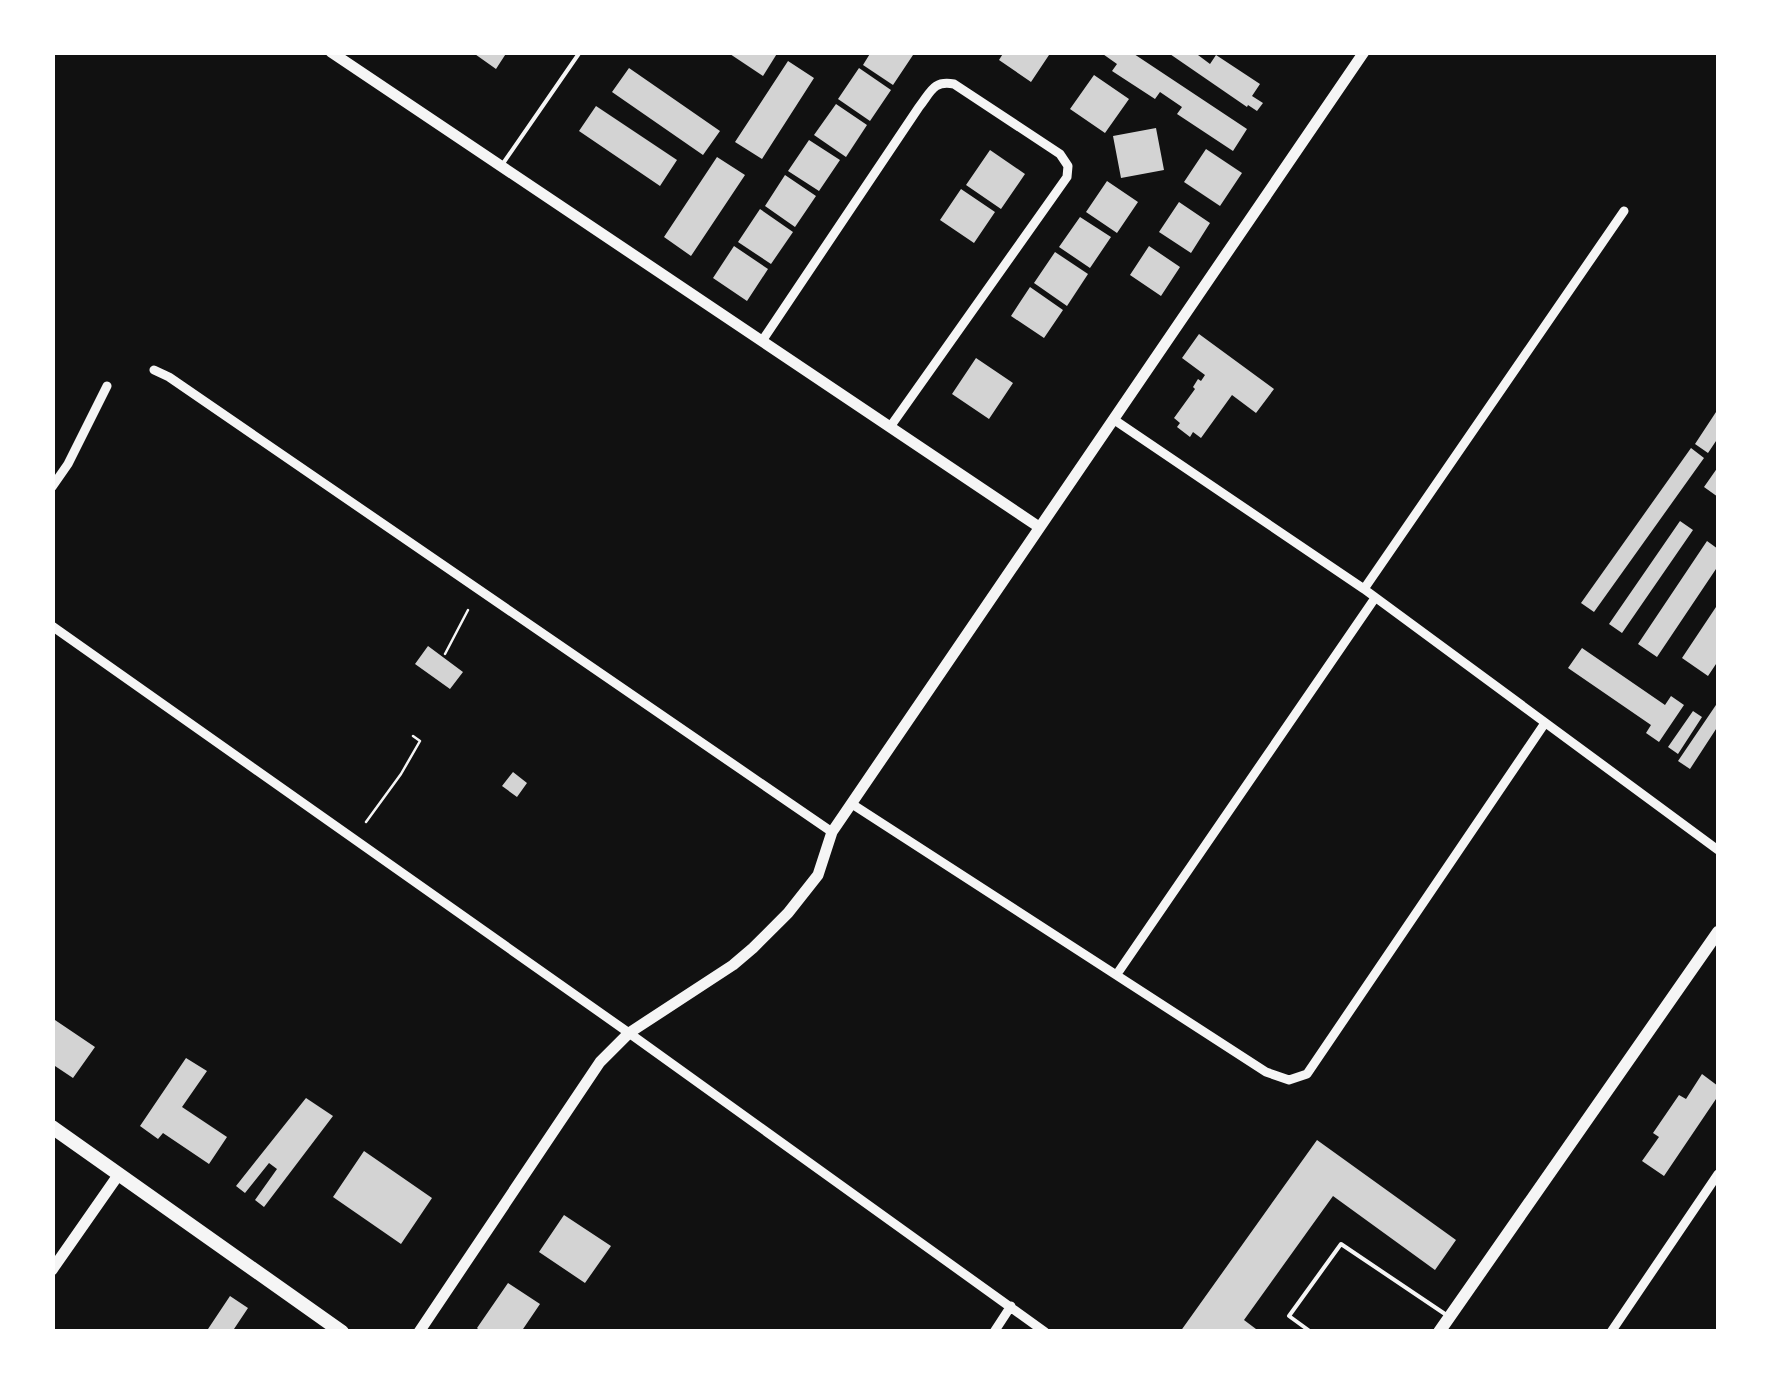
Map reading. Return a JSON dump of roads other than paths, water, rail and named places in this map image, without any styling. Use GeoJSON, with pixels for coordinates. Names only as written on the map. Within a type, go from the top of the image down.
{"type":"FeatureCollection","features":[{"type":"Feature","properties":{"kind":"main road"},"geometry":{"type":"LineString","coordinates":[[1439,1332],[1718,932]]}},
{"type":"Feature","properties":{"kind":"main road"},"geometry":{"type":"LineString","coordinates":[[52,1127],[342,1332]]}},
{"type":"Feature","properties":{"kind":"street"},"geometry":{"type":"LineString","coordinates":[[331,52],[1039,527]]}},
{"type":"Feature","properties":{"kind":"street"},"geometry":{"type":"LineString","coordinates":[[420,1332],[600,1062],[629,1033],[753,948],[788,914],[818,875],[832,832],[1364,52]]}},
{"type":"Feature","properties":{"kind":"street"},"geometry":{"type":"LineString","coordinates":[[762,341],[919,107],[942,82],[954,84],[1060,154],[1068,166],[1067,177],[890,427]]}},
{"type":"Feature","properties":{"kind":"street"},"geometry":{"type":"LineString","coordinates":[[1364,590],[1624,211]]}},
{"type":"Feature","properties":{"kind":"street"},"geometry":{"type":"LineString","coordinates":[[154,370],[169,376],[832,832]]}},
{"type":"Feature","properties":{"kind":"street"},"geometry":{"type":"LineString","coordinates":[[52,487],[68,464],[107,386]]}},
{"type":"Feature","properties":{"kind":"street"},"geometry":{"type":"LineString","coordinates":[[1113,419],[1376,598],[1718,850]]}},
{"type":"Feature","properties":{"kind":"street"},"geometry":{"type":"LineString","coordinates":[[1117,974],[1376,598]]}},
{"type":"Feature","properties":{"kind":"street"},"geometry":{"type":"LineString","coordinates":[[52,626],[1045,1332]]}},
{"type":"Feature","properties":{"kind":"street"},"geometry":{"type":"LineString","coordinates":[[852,804],[1266,1072],[1289,1080],[1308,1074],[1545,723]]}},
{"type":"Feature","properties":{"kind":"street"},"geometry":{"type":"LineString","coordinates":[[52,1270],[119,1174]]}},
{"type":"Feature","properties":{"kind":"street"},"geometry":{"type":"LineString","coordinates":[[1611,1332],[1718,1174]]}},
{"type":"Feature","properties":{"kind":"street"},"geometry":{"type":"LineString","coordinates":[[994,1332],[1012,1306]]}},
{"type":"Feature","properties":{"kind":"lane"},"geometry":{"type":"LineString","coordinates":[[501,166],[580,52]]}},
{"type":"Feature","properties":{"kind":"lane"},"geometry":{"type":"LineString","coordinates":[[1312,1332],[1290,1316],[1341,1244],[1449,1317]]}}]}
